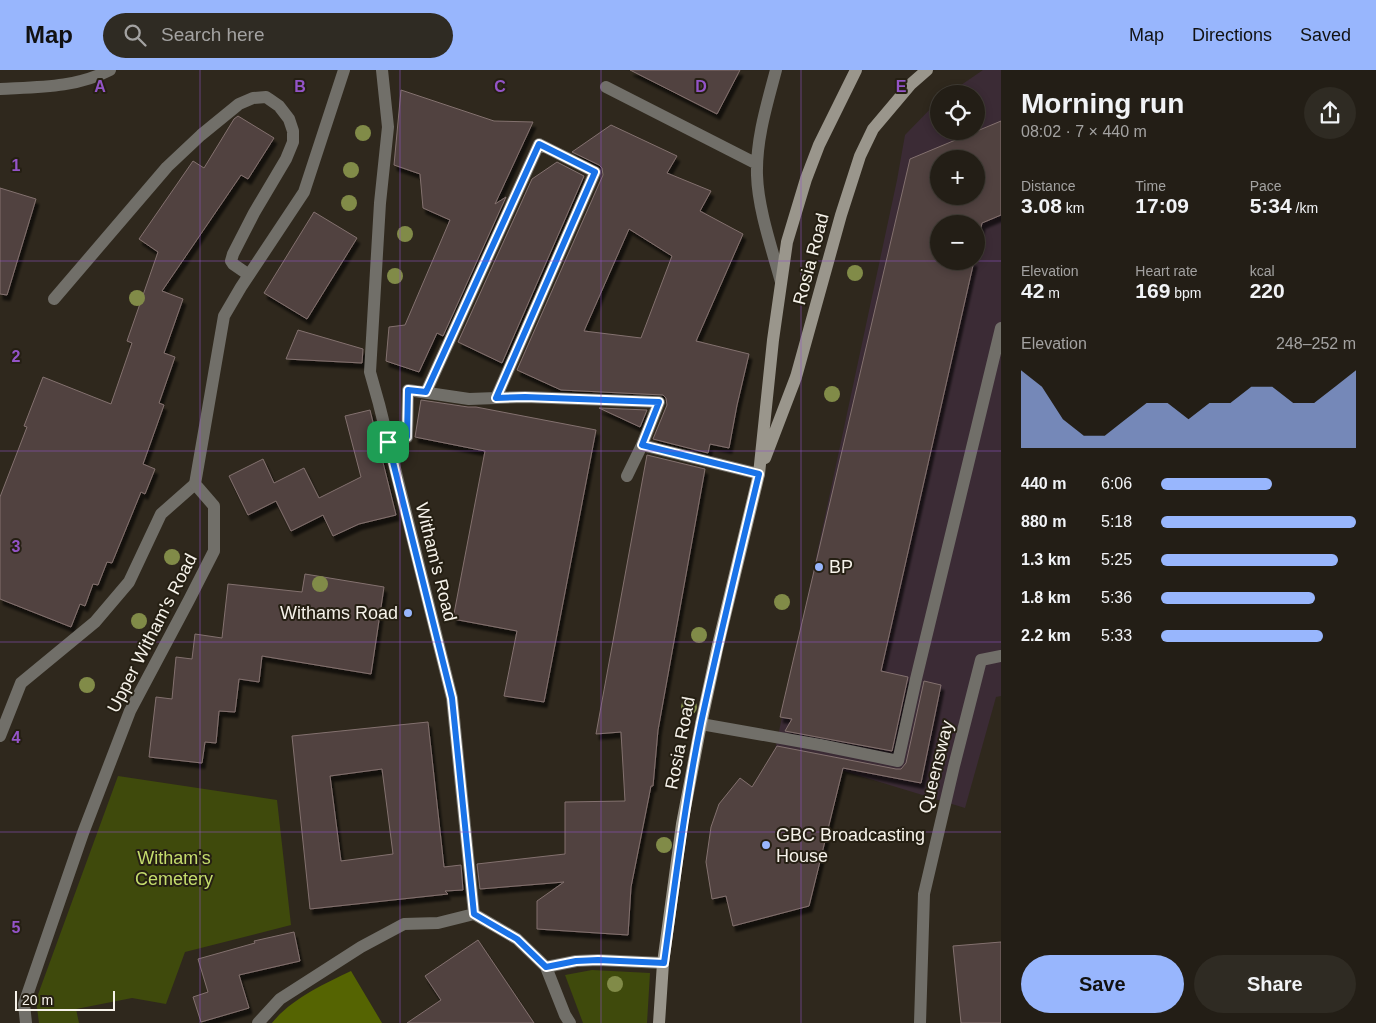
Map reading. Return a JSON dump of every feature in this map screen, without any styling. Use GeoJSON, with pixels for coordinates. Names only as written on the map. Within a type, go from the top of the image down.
{"type":"FeatureCollection","features":[{"type":"Feature","properties":{"kind":"main road","name":"Rosia Road"},"geometry":{"type":"LineString","coordinates":[[759,474],[772,350],[787,242],[806,180],[820,145],[856,70]]}},
{"type":"Feature","properties":{"kind":"main road","name":"Rosia Road"},"geometry":{"type":"LineString","coordinates":[[659,1023],[664,963],[682,824],[718,644],[759,474],[796,377],[841,215],[860,156],[873,129],[911,84],[927,70]]}},
{"type":"Feature","properties":{"kind":"street"},"geometry":{"type":"LineString","coordinates":[[1,91],[73,83],[101,75],[110,70]]}},
{"type":"Feature","properties":{"kind":"street"},"geometry":{"type":"LineString","coordinates":[[0,736],[21,683],[94,622],[129,582],[161,514],[195,484],[224,316],[249,274],[304,192],[344,70]]}},
{"type":"Feature","properties":{"kind":"street","name":"Witham's Road"},"geometry":{"type":"LineString","coordinates":[[382,70],[388,127],[380,203],[370,372],[452,698],[474,914]]}},
{"type":"Feature","properties":{"kind":"street"},"geometry":{"type":"LineString","coordinates":[[776,70],[759,137],[757,175],[759,199],[782,283]]}},
{"type":"Feature","properties":{"kind":"street"},"geometry":{"type":"LineString","coordinates":[[606,87],[757,164]]}},
{"type":"Feature","properties":{"kind":"street"},"geometry":{"type":"LineString","coordinates":[[54,299],[167,167],[239,104],[254,98],[266,97],[279,106],[288,119],[293,131],[293,142],[286,159],[254,213],[233,254],[231,261],[233,264],[249,274]]}},
{"type":"Feature","properties":{"kind":"street"},"geometry":{"type":"LineString","coordinates":[[426,392],[539,144],[595,172],[496,398]]}},
{"type":"Feature","properties":{"kind":"street"},"geometry":{"type":"LineString","coordinates":[[701,724],[820,744],[898,761],[1001,328]]}},
{"type":"Feature","properties":{"kind":"street"},"geometry":{"type":"LineString","coordinates":[[388,442],[407,437],[408,390],[469,399],[525,397],[659,402],[627,476]]}},
{"type":"Feature","properties":{"kind":"street"},"geometry":{"type":"LineString","coordinates":[[642,445],[759,474]]}},
{"type":"Feature","properties":{"kind":"street","name":"Upper Witham's Road"},"geometry":{"type":"LineString","coordinates":[[26,1023],[24,1004],[83,834],[130,711],[214,551],[214,506],[195,484]]}},
{"type":"Feature","properties":{"kind":"street","name":"Queensway"},"geometry":{"type":"LineString","coordinates":[[920,1023],[924,894],[981,660],[1001,656]]}},
{"type":"Feature","properties":{"kind":"street"},"geometry":{"type":"LineString","coordinates":[[258,1023],[280,999],[361,947],[404,924],[438,923],[474,914],[517,939],[546,967],[565,1016],[570,1023]]}},
{"type":"Feature","properties":{"kind":"street"},"geometry":{"type":"LineString","coordinates":[[546,967],[576,961],[598,960],[664,963]]}},
{"type":"Feature","properties":{"kind":"shaded area"},"geometry":{"type":"Polygon","coordinates":[[[983,70],[1001,70],[1001,696],[996,697],[965,808],[775,750],[905,135],[930,109],[930,140],[985,140],[985,85],[961,85],[983,70]]]}},
{"type":"Feature","properties":{"kind":"green space","name":"Witham's Cemetery"},"geometry":{"type":"Polygon","coordinates":[[[118,776],[277,800],[291,925],[185,952],[166,1004],[132,998],[76,1009],[79,1023],[39,1023],[36,1000],[118,776]]]}},
{"type":"Feature","properties":{"kind":"green space"},"geometry":{"type":"Polygon","coordinates":[[[592,970],[650,973],[647,1023],[583,1023],[565,975],[592,970]]]}},
{"type":"Feature","properties":{"kind":"green space"},"geometry":{"type":"Polygon","coordinates":[[[351,971],[382,1023],[272,1023],[298,999],[351,971]]]}},
{"type":"Feature","properties":{"kind":"building"},"geometry":{"type":"Polygon","coordinates":[[[630,70],[740,70],[717,114],[630,70]]]}},
{"type":"Feature","properties":{"kind":"building"},"geometry":{"type":"Polygon","coordinates":[[[401,90],[494,121],[533,122],[495,204],[506,197],[443,336],[437,333],[419,372],[386,361],[389,327],[405,325],[450,220],[423,208],[420,174],[394,165],[401,90]]]}},
{"type":"Feature","properties":{"kind":"building"},"geometry":{"type":"Polygon","coordinates":[[[238,116],[274,138],[248,179],[241,175],[162,291],[183,299],[164,353],[175,357],[159,403],[164,405],[143,464],[155,469],[145,494],[141,492],[112,563],[107,562],[98,585],[93,584],[85,606],[80,604],[71,627],[0,599],[0,497],[27,427],[24,426],[43,377],[111,404],[132,343],[127,341],[158,252],[139,239],[193,161],[204,168],[234,119],[238,116]]]}},
{"type":"Feature","properties":{"kind":"building"},"geometry":{"type":"Polygon","coordinates":[[[1001,121],[1001,215],[985,222],[985,215],[930,215],[930,270],[972,270],[881,671],[908,677],[892,751],[785,731],[792,719],[780,717],[910,159],[930,151],[930,205],[985,205],[985,150],[932,150],[956,140],[985,140],[985,128],[1001,121]]]}},
{"type":"Feature","properties":{"kind":"building"},"geometry":{"type":"Polygon","coordinates":[[[611,125],[677,156],[667,173],[711,191],[700,211],[743,234],[696,341],[749,354],[729,448],[710,444],[708,453],[653,439],[667,405],[666,398],[663,395],[561,390],[517,370],[603,175],[602,168],[599,165],[572,152],[611,125]],[[629,229],[584,331],[641,338],[672,256],[629,229]]]}},
{"type":"Feature","properties":{"kind":"building"},"geometry":{"type":"Polygon","coordinates":[[[557,162],[584,176],[502,363],[458,342],[532,179],[557,162]]]}},
{"type":"Feature","properties":{"kind":"building"},"geometry":{"type":"Polygon","coordinates":[[[0,188],[36,199],[7,295],[0,294],[0,188]]]}},
{"type":"Feature","properties":{"kind":"building"},"geometry":{"type":"Polygon","coordinates":[[[314,212],[357,238],[307,319],[264,293],[314,212]]]}},
{"type":"Feature","properties":{"kind":"building"},"geometry":{"type":"Polygon","coordinates":[[[298,330],[363,349],[362,363],[286,359],[298,330]]]}},
{"type":"Feature","properties":{"kind":"building"},"geometry":{"type":"Polygon","coordinates":[[[421,400],[476,407],[596,430],[544,702],[504,696],[517,631],[453,619],[485,451],[415,437],[421,400]]]}},
{"type":"Feature","properties":{"kind":"building"},"geometry":{"type":"Polygon","coordinates":[[[599,408],[647,410],[640,427],[599,408]]]}},
{"type":"Feature","properties":{"kind":"building"},"geometry":{"type":"Polygon","coordinates":[[[370,410],[396,515],[359,524],[333,536],[323,515],[291,531],[276,501],[248,515],[229,476],[263,459],[274,483],[304,468],[319,498],[361,477],[345,416],[370,410]]]}},
{"type":"Feature","properties":{"kind":"building"},"geometry":{"type":"Polygon","coordinates":[[[647,455],[705,469],[658,730],[653,786],[651,786],[631,887],[628,935],[537,929],[537,901],[564,882],[480,889],[477,864],[565,854],[565,802],[625,801],[621,732],[596,734],[647,455]]]}},
{"type":"Feature","properties":{"kind":"building"},"geometry":{"type":"Polygon","coordinates":[[[305,574],[384,587],[371,674],[262,656],[259,682],[239,679],[235,712],[219,711],[216,743],[205,742],[202,763],[149,757],[156,697],[172,699],[176,657],[192,659],[195,634],[222,638],[228,584],[302,592],[305,574]]]}},
{"type":"Feature","properties":{"kind":"building","name":"GBC Broadcasting House"},"geometry":{"type":"Polygon","coordinates":[[[924,681],[941,685],[921,783],[843,768],[809,906],[733,926],[726,896],[712,899],[706,862],[711,827],[719,804],[740,778],[752,787],[777,746],[901,769],[906,763],[924,681]]]}},
{"type":"Feature","properties":{"kind":"building"},"geometry":{"type":"Polygon","coordinates":[[[428,722],[444,867],[461,865],[463,890],[445,891],[448,894],[310,909],[292,736],[428,722]],[[382,769],[330,776],[341,861],[393,854],[382,769]]]}},
{"type":"Feature","properties":{"kind":"building"},"geometry":{"type":"Polygon","coordinates":[[[294,932],[300,961],[239,975],[249,1008],[201,1022],[193,997],[208,992],[198,959],[255,943],[254,941],[294,932]]]}},
{"type":"Feature","properties":{"kind":"building"},"geometry":{"type":"Polygon","coordinates":[[[478,940],[534,1023],[407,1023],[441,1000],[425,976],[478,940]]]}},
{"type":"Feature","properties":{"kind":"building"},"geometry":{"type":"Polygon","coordinates":[[[1001,942],[1001,1023],[961,1023],[953,946],[1001,942]]]}},
{"type":"Feature","properties":{"kind":"place","name":"BP"},"geometry":{"type":"Point","coordinates":[819,567]}},
{"type":"Feature","properties":{"kind":"place","name":"Withams Road"},"geometry":{"type":"Point","coordinates":[408,613]}},
{"type":"Feature","properties":{"kind":"place","name":"GBC Broadcasting House"},"geometry":{"type":"Point","coordinates":[766,845]}},
{"type":"Feature","properties":{"kind":"route"},"geometry":{"type":"LineString","coordinates":[[539,144],[595,172],[496,398],[525,397],[659,402],[642,445],[759,474],[718,644],[701,724],[682,824],[664,963],[598,960],[576,961],[546,967],[517,939],[474,914],[452,698],[388,442],[407,437],[408,390],[426,392],[539,144]]}}]}
